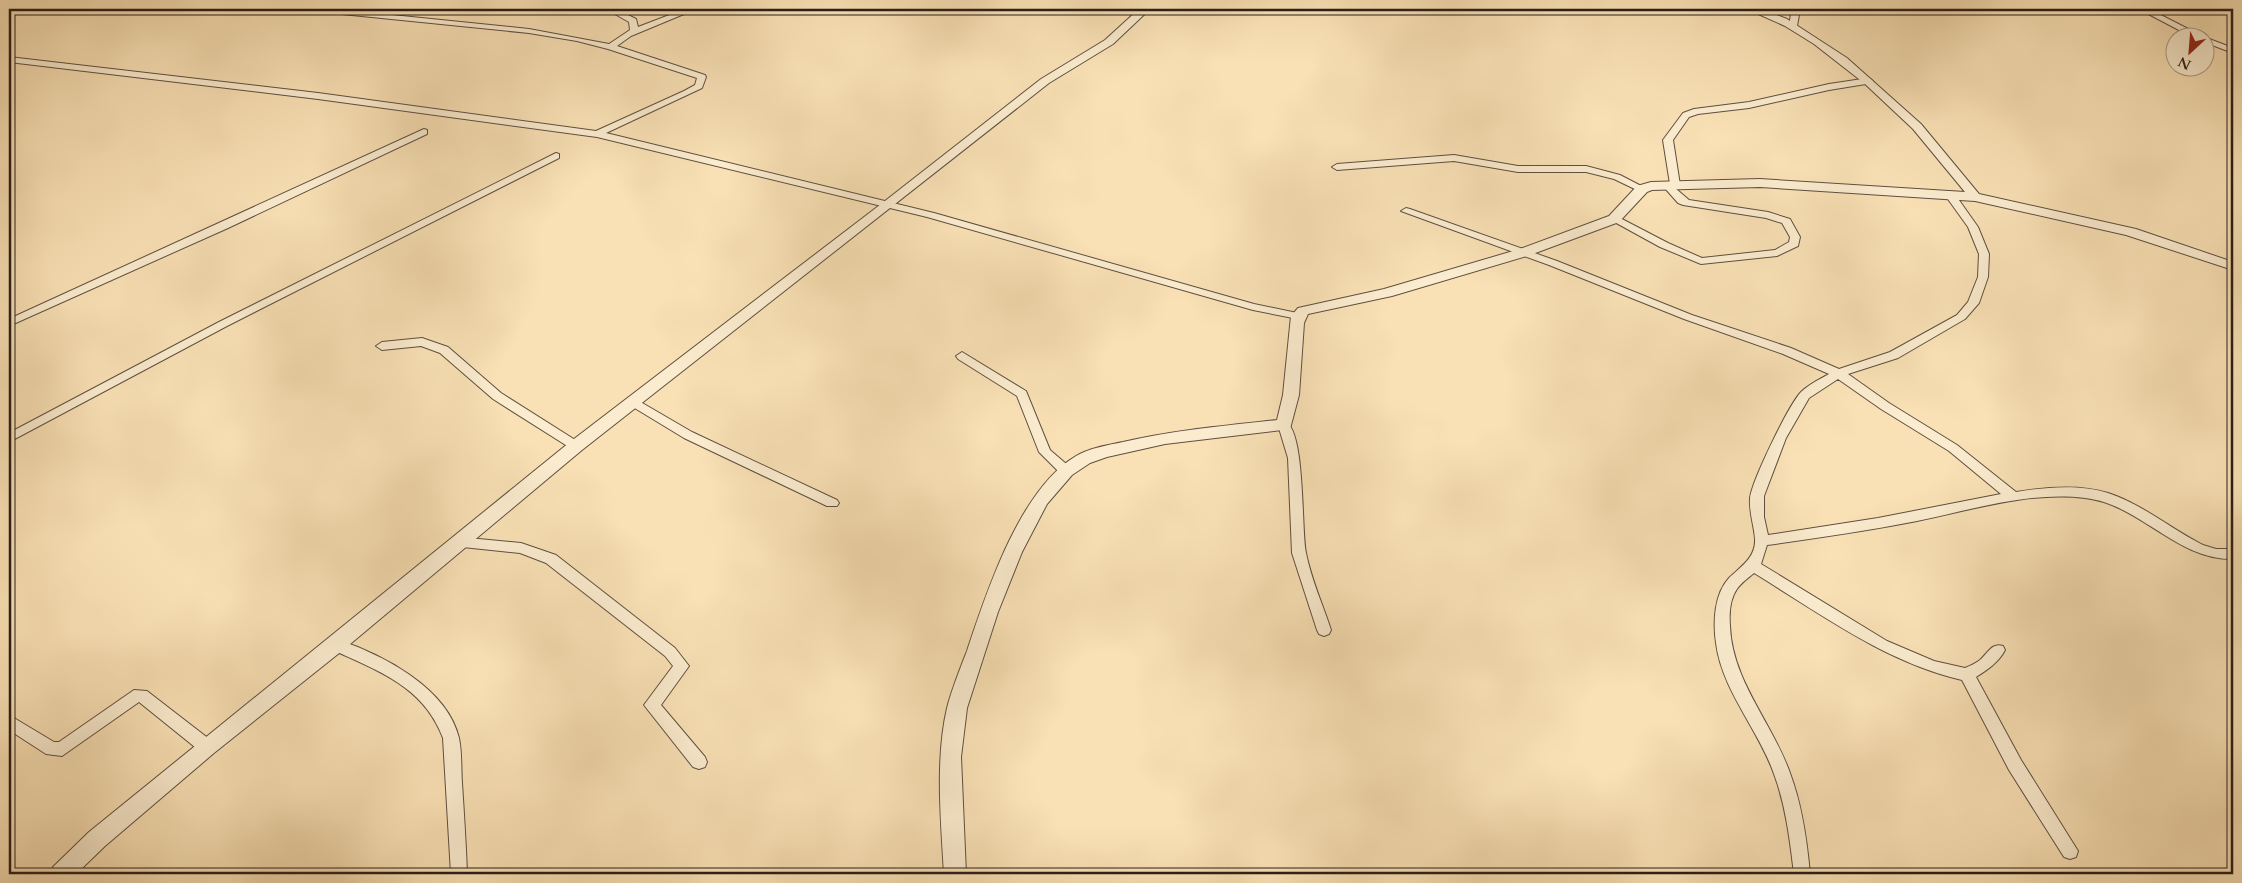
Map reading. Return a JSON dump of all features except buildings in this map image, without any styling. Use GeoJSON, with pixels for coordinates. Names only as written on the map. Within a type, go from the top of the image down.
{"type":"FeatureCollection","features":[{"type":"Feature","properties":{"kind":"street"},"geometry":{"type":"LineString","coordinates":[[312,9],[529,31],[611,47],[698,74],[702,77],[702,82],[659,108],[597,134]]}},
{"type":"Feature","properties":{"kind":"street"},"geometry":{"type":"LineString","coordinates":[[413,9],[414,19]]}},
{"type":"Feature","properties":{"kind":"street"},"geometry":{"type":"LineString","coordinates":[[610,9],[633,21],[634,32]]}},
{"type":"Feature","properties":{"kind":"street"},"geometry":{"type":"LineString","coordinates":[[611,47],[634,32],[692,9]]}},
{"type":"Feature","properties":{"kind":"street"},"geometry":{"type":"LineString","coordinates":[[1121,9],[1143,10]]}},
{"type":"Feature","properties":{"kind":"street"},"geometry":{"type":"LineString","coordinates":[[1752,9],[1793,26],[1868,81],[1892,102],[1957,170],[1975,197]]}},
{"type":"Feature","properties":{"kind":"street"},"geometry":{"type":"LineString","coordinates":[[1793,26],[1796,14],[1800,9]]}},
{"type":"Feature","properties":{"kind":"street"},"geometry":{"type":"LineString","coordinates":[[2143,9],[2182,28]]}},
{"type":"Feature","properties":{"kind":"street"},"geometry":{"type":"LineString","coordinates":[[61,874],[97,839],[207,747],[336,645],[458,542],[632,401],[890,204],[1045,81],[1109,42],[1143,10]]}},
{"type":"Feature","properties":{"kind":"street"},"geometry":{"type":"LineString","coordinates":[[2214,42],[2233,50]]}},
{"type":"Feature","properties":{"kind":"street"},"geometry":{"type":"LineString","coordinates":[[9,60],[318,96],[597,134],[890,204],[1253,307],[1298,316]]}},
{"type":"Feature","properties":{"kind":"street"},"geometry":{"type":"LineString","coordinates":[[1614,219],[1664,245],[1702,261],[1777,252],[1794,244],[1795,237],[1792,228],[1780,218],[1682,201],[1671,186],[1668,140],[1686,115],[1697,111],[1749,104],[1829,87],[1868,81]]}},
{"type":"Feature","properties":{"kind":"street"},"geometry":{"type":"LineString","coordinates":[[9,323],[224,226],[424,132]]}},
{"type":"Feature","properties":{"kind":"street"},"geometry":{"type":"LineString","coordinates":[[9,438],[223,324],[556,156]]}},
{"type":"Feature","properties":{"kind":"street"},"geometry":{"type":"LineString","coordinates":[[1337,167],[1454,158],[1518,169],[1586,169],[1617,177],[1642,189],[1671,186],[1760,183],[1975,197],[2068,216],[2131,232],[2233,266]]}},
{"type":"Feature","properties":{"kind":"street"},"geometry":{"type":"LineString","coordinates":[[1324,630],[1299,553],[1294,458],[1284,425],[1291,394],[1298,316],[1303,311],[1387,292],[1525,252],[1614,219],[1642,189]]}},
{"type":"Feature","properties":{"kind":"street"},"geometry":{"type":"LineString","coordinates":[[1802,874],[1798,835],[1782,773],[1732,674],[1723,644],[1722,616],[1726,596],[1733,583],[1753,566],[1762,541],[1757,517],[1757,496],[1780,438],[1805,395],[1838,373],[1894,355],[1961,317],[1973,303],[1983,277],[1984,254],[1973,227],[1950,195]]}},
{"type":"Feature","properties":{"kind":"street"},"geometry":{"type":"LineString","coordinates":[[1406,211],[1525,252],[1688,317],[1787,351],[1838,373],[1884,406],[1953,448],[2014,497]]}},
{"type":"Feature","properties":{"kind":"street"},"geometry":{"type":"LineString","coordinates":[[382,346],[422,342],[444,350],[497,396],[576,446]]}},
{"type":"Feature","properties":{"kind":"street"},"geometry":{"type":"LineString","coordinates":[[962,356],[1022,394],[1046,452],[1066,471]]}},
{"type":"Feature","properties":{"kind":"street"},"geometry":{"type":"LineString","coordinates":[[632,401],[688,435],[832,504]]}},
{"type":"Feature","properties":{"kind":"street"},"geometry":{"type":"LineString","coordinates":[[955,874],[950,756],[957,708],[989,612],[1013,552],[1041,500],[1066,471],[1084,459],[1104,452],[1165,438],[1284,425]]}},
{"type":"Feature","properties":{"kind":"street"},"geometry":{"type":"LineString","coordinates":[[1762,541],[1877,523],[2014,497],[2060,494],[2099,495],[2140,512],[2185,543],[2210,553],[2233,554]]}},
{"type":"Feature","properties":{"kind":"street"},"geometry":{"type":"LineString","coordinates":[[458,542],[521,548],[551,559],[670,652],[682,666],[652,705],[699,762]]}},
{"type":"Feature","properties":{"kind":"street"},"geometry":{"type":"LineString","coordinates":[[1753,566],[1882,645],[1932,667],[1966,675],[1984,665],[1998,650]]}},
{"type":"Feature","properties":{"kind":"street"},"geometry":{"type":"LineString","coordinates":[[336,645],[399,675],[418,691],[448,729],[451,738],[459,874]]}},
{"type":"Feature","properties":{"kind":"street"},"geometry":{"type":"LineString","coordinates":[[1966,675],[2015,765],[2070,851]]}},
{"type":"Feature","properties":{"kind":"street"},"geometry":{"type":"LineString","coordinates":[[9,722],[52,749],[62,749],[134,696],[142,696],[207,747]]}}]}
